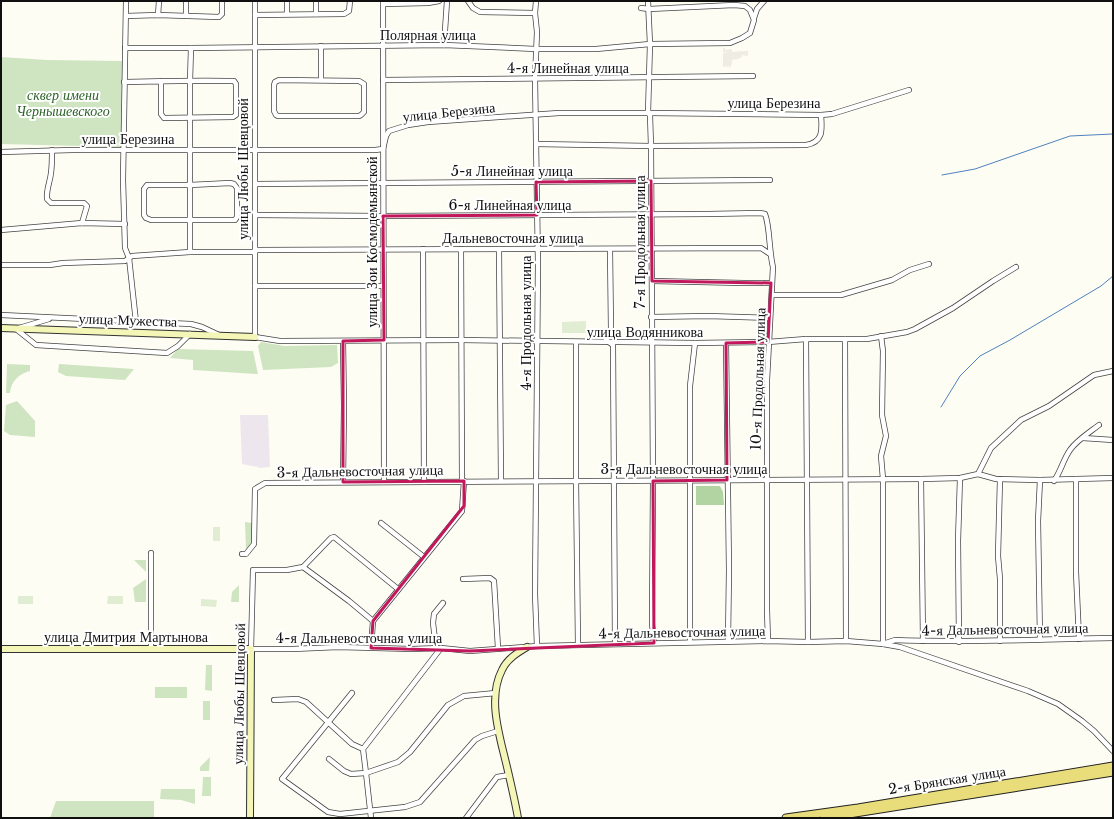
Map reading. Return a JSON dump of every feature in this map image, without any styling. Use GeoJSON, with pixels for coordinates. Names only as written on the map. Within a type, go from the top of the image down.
{"type":"FeatureCollection","features":[{"type":"Feature","properties":{"kind":"main road","name":"2-я Брянская улица"},"geometry":{"type":"LineString","coordinates":[[786,818],[897,802],[1113,766]]}},
{"type":"Feature","properties":{"kind":"main road","name":"2-я Брянская улица"},"geometry":{"type":"LineString","coordinates":[[824,818],[1113,772]]}},
{"type":"Feature","properties":{"kind":"street"},"geometry":{"type":"LineString","coordinates":[[126,1],[124,82],[125,248],[129,258],[136,322]]}},
{"type":"Feature","properties":{"kind":"street"},"geometry":{"type":"LineString","coordinates":[[158,15],[159,1]]}},
{"type":"Feature","properties":{"kind":"street"},"geometry":{"type":"LineString","coordinates":[[186,1],[186,16]]}},
{"type":"Feature","properties":{"kind":"street"},"geometry":{"type":"LineString","coordinates":[[126,16],[221,16],[222,1]]}},
{"type":"Feature","properties":{"kind":"street","name":"улица Любы Шевцовой"},"geometry":{"type":"LineString","coordinates":[[255,1],[255,337]]}},
{"type":"Feature","properties":{"kind":"street"},"geometry":{"type":"LineString","coordinates":[[287,1],[287,14]]}},
{"type":"Feature","properties":{"kind":"street"},"geometry":{"type":"LineString","coordinates":[[316,1],[316,14]]}},
{"type":"Feature","properties":{"kind":"street"},"geometry":{"type":"LineString","coordinates":[[255,15],[347,13],[350,1]]}},
{"type":"Feature","properties":{"kind":"street"},"geometry":{"type":"LineString","coordinates":[[383,3],[428,4],[440,1]]}},
{"type":"Feature","properties":{"kind":"street"},"geometry":{"type":"LineString","coordinates":[[444,45],[447,1]]}},
{"type":"Feature","properties":{"kind":"street"},"geometry":{"type":"LineString","coordinates":[[468,1],[473,8],[480,12],[535,13]]}},
{"type":"Feature","properties":{"kind":"street","name":"4-я Продольная улица"},"geometry":{"type":"LineString","coordinates":[[536,1],[536,215],[538,263],[537,646]]}},
{"type":"Feature","properties":{"kind":"street","name":"7-я Продольная улица"},"geometry":{"type":"LineString","coordinates":[[648,1],[650,44],[648,112],[650,115],[651,146],[652,281],[652,624],[654,643]]}},
{"type":"Feature","properties":{"kind":"street"},"geometry":{"type":"LineString","coordinates":[[754,20],[757,9],[764,1]]}},
{"type":"Feature","properties":{"kind":"street","name":"улица Зои Космодемьянской"},"geometry":{"type":"LineString","coordinates":[[383,3],[384,482]]}},
{"type":"Feature","properties":{"kind":"street"},"geometry":{"type":"LineString","coordinates":[[641,8],[649,9],[734,5],[745,6],[750,10],[754,20]]}},
{"type":"Feature","properties":{"kind":"street","name":"Полярная улица"},"geometry":{"type":"LineString","coordinates":[[125,48],[444,45],[596,49],[650,44],[730,43],[750,33],[754,20]]}},
{"type":"Feature","properties":{"kind":"street"},"geometry":{"type":"LineString","coordinates":[[321,46],[321,80]]}},
{"type":"Feature","properties":{"kind":"street"},"geometry":{"type":"LineString","coordinates":[[190,252],[191,48]]}},
{"type":"Feature","properties":{"kind":"street","name":"4-я Линейная улица"},"geometry":{"type":"LineString","coordinates":[[383,80],[753,76]]}},
{"type":"Feature","properties":{"kind":"street"},"geometry":{"type":"LineString","coordinates":[[321,80],[362,82],[364,84],[363,114],[359,116],[276,115],[274,111],[274,84],[277,81],[321,80]]}},
{"type":"Feature","properties":{"kind":"street"},"geometry":{"type":"LineString","coordinates":[[124,82],[161,81],[234,81],[236,84],[236,113],[234,117],[164,118],[161,114],[161,81]]}},
{"type":"Feature","properties":{"kind":"street","name":"улица Березина"},"geometry":{"type":"LineString","coordinates":[[1,152],[52,150],[369,150],[383,149],[386,136],[389,132],[408,125],[428,122],[536,115],[648,112],[821,115],[832,114],[909,90]]}},
{"type":"Feature","properties":{"kind":"street"},"geometry":{"type":"LineString","coordinates":[[536,144],[651,146],[806,145],[812,144],[820,136],[822,130],[821,115]]}},
{"type":"Feature","properties":{"kind":"street"},"geometry":{"type":"LineString","coordinates":[[52,150],[52,173],[49,188],[46,192],[47,199],[51,203],[84,203],[87,206],[82,223]]}},
{"type":"Feature","properties":{"kind":"street","name":"5-я Линейная улица"},"geometry":{"type":"LineString","coordinates":[[255,184],[770,180]]}},
{"type":"Feature","properties":{"kind":"street"},"geometry":{"type":"LineString","coordinates":[[234,184],[237,188],[237,217],[234,220],[151,220],[146,218],[144,213],[144,189],[147,185],[190,185],[234,184]]}},
{"type":"Feature","properties":{"kind":"street","name":"6-я Линейная улица"},"geometry":{"type":"LineString","coordinates":[[255,215],[651,215],[760,212],[765,214]]}},
{"type":"Feature","properties":{"kind":"street","name":"10-я Продольная улица"},"geometry":{"type":"LineString","coordinates":[[765,214],[772,267],[772,295],[768,342],[768,641]]}},
{"type":"Feature","properties":{"kind":"street"},"geometry":{"type":"LineString","coordinates":[[1,230],[82,223],[125,224]]}},
{"type":"Feature","properties":{"kind":"street","name":"Дальневосточная улица"},"geometry":{"type":"LineString","coordinates":[[1,265],[50,265],[63,263],[125,261],[132,256],[190,252],[383,248],[423,250],[761,248],[770,254]]}},
{"type":"Feature","properties":{"kind":"street"},"geometry":{"type":"LineString","coordinates":[[371,648],[373,621],[462,511],[461,249]]}},
{"type":"Feature","properties":{"kind":"street"},"geometry":{"type":"LineString","coordinates":[[499,249],[501,481]]}},
{"type":"Feature","properties":{"kind":"street"},"geometry":{"type":"LineString","coordinates":[[610,249],[611,330],[606,340],[613,345],[615,644]]}},
{"type":"Feature","properties":{"kind":"street"},"geometry":{"type":"LineString","coordinates":[[423,250],[424,482]]}},
{"type":"Feature","properties":{"kind":"street"},"geometry":{"type":"LineString","coordinates":[[772,295],[841,295],[892,280],[910,270],[929,264]]}},
{"type":"Feature","properties":{"kind":"street","name":"улица Водянникова"},"geometry":{"type":"LineString","coordinates":[[255,337],[280,341],[500,340],[609,343],[726,343],[806,339],[867,339],[915,329],[953,308],[992,281],[1016,267]]}},
{"type":"Feature","properties":{"kind":"street"},"geometry":{"type":"LineString","coordinates":[[652,281],[744,284],[771,283]]}},
{"type":"Feature","properties":{"kind":"street"},"geometry":{"type":"LineString","coordinates":[[254,286],[383,286]]}},
{"type":"Feature","properties":{"kind":"street"},"geometry":{"type":"LineString","coordinates":[[1,315],[191,324],[202,327],[219,335]]}},
{"type":"Feature","properties":{"kind":"street"},"geometry":{"type":"LineString","coordinates":[[651,317],[708,316],[769,318]]}},
{"type":"Feature","properties":{"kind":"street"},"geometry":{"type":"LineString","coordinates":[[16,329],[54,318]]}},
{"type":"Feature","properties":{"kind":"street","name":"улица Мужества"},"geometry":{"type":"LineString","coordinates":[[1,328],[255,337]]}},
{"type":"Feature","properties":{"kind":"street"},"geometry":{"type":"LineString","coordinates":[[16,329],[36,345],[167,352],[178,346],[190,334]]}},
{"type":"Feature","properties":{"kind":"street"},"geometry":{"type":"LineString","coordinates":[[881,336],[883,351],[882,415],[886,436],[881,456],[883,479],[883,644],[900,647],[930,657],[1028,691],[1058,704],[1094,730],[1113,751]]}},
{"type":"Feature","properties":{"kind":"street"},"geometry":{"type":"LineString","coordinates":[[806,339],[808,642]]}},
{"type":"Feature","properties":{"kind":"street"},"geometry":{"type":"LineString","coordinates":[[845,339],[844,479],[846,641]]}},
{"type":"Feature","properties":{"kind":"street"},"geometry":{"type":"LineString","coordinates":[[343,341],[343,482]]}},
{"type":"Feature","properties":{"kind":"street"},"geometry":{"type":"LineString","coordinates":[[576,342],[578,645]]}},
{"type":"Feature","properties":{"kind":"street"},"geometry":{"type":"LineString","coordinates":[[690,642],[690,386],[695,343]]}},
{"type":"Feature","properties":{"kind":"street"},"geometry":{"type":"LineString","coordinates":[[726,343],[729,570],[728,641]]}},
{"type":"Feature","properties":{"kind":"street"},"geometry":{"type":"LineString","coordinates":[[978,474],[991,448],[1021,420],[1049,406],[1094,375],[1113,371]]}},
{"type":"Feature","properties":{"kind":"street"},"geometry":{"type":"LineString","coordinates":[[1054,481],[1061,472],[1064,460],[1071,448],[1099,425]]}},
{"type":"Feature","properties":{"kind":"street"},"geometry":{"type":"LineString","coordinates":[[1083,438],[1113,440]]}},
{"type":"Feature","properties":{"kind":"street","name":"3-я Дальневосточная улица"},"geometry":{"type":"LineString","coordinates":[[244,554],[254,544],[255,489],[265,483],[921,479],[960,478],[978,474],[1000,479],[1054,481],[1113,478]]}},
{"type":"Feature","properties":{"kind":"street"},"geometry":{"type":"LineString","coordinates":[[959,642],[958,542],[960,478]]}},
{"type":"Feature","properties":{"kind":"street"},"geometry":{"type":"LineString","coordinates":[[921,479],[923,641]]}},
{"type":"Feature","properties":{"kind":"street"},"geometry":{"type":"LineString","coordinates":[[1000,479],[998,556],[1000,579],[1000,641]]}},
{"type":"Feature","properties":{"kind":"street"},"geometry":{"type":"LineString","coordinates":[[1076,479],[1076,572],[1079,638]]}},
{"type":"Feature","properties":{"kind":"street"},"geometry":{"type":"LineString","coordinates":[[1040,480],[1038,521],[1040,639]]}},
{"type":"Feature","properties":{"kind":"street"},"geometry":{"type":"LineString","coordinates":[[381,523],[424,557]]}},
{"type":"Feature","properties":{"kind":"street"},"geometry":{"type":"LineString","coordinates":[[373,621],[349,601],[303,568],[331,538],[334,537],[398,589]]}},
{"type":"Feature","properties":{"kind":"street"},"geometry":{"type":"LineString","coordinates":[[151,553],[151,649]]}},
{"type":"Feature","properties":{"kind":"street","name":"улица Любы Шевцовой"},"geometry":{"type":"LineString","coordinates":[[250,818],[253,570],[287,570],[303,568]]}},
{"type":"Feature","properties":{"kind":"street"},"geometry":{"type":"LineString","coordinates":[[463,579],[490,578],[494,582],[498,648]]}},
{"type":"Feature","properties":{"kind":"street"},"geometry":{"type":"LineString","coordinates":[[371,818],[362,749],[438,648],[433,623],[434,614],[443,603]]}},
{"type":"Feature","properties":{"kind":"street","name":"4-я Дальневосточная улица"},"geometry":{"type":"LineString","coordinates":[[251,649],[338,647],[438,648],[470,651],[537,646],[728,641],[846,641],[883,644],[895,640],[959,642],[1113,638]]}},
{"type":"Feature","properties":{"kind":"street"},"geometry":{"type":"LineString","coordinates":[[518,818],[498,732],[496,693],[498,680],[502,670],[508,661],[526,647]]}},
{"type":"Feature","properties":{"kind":"street","name":"улица Дмитрия Мартынова"},"geometry":{"type":"LineString","coordinates":[[1,649],[251,649]]}},
{"type":"Feature","properties":{"kind":"street"},"geometry":{"type":"LineString","coordinates":[[352,693],[282,779],[328,812],[340,814],[370,811],[405,807],[420,802],[475,740],[482,736],[498,732]]}},
{"type":"Feature","properties":{"kind":"street"},"geometry":{"type":"LineString","coordinates":[[329,759],[344,771],[351,774],[366,773],[398,762],[410,752],[448,705],[454,700],[464,696],[496,693]]}},
{"type":"Feature","properties":{"kind":"street"},"geometry":{"type":"LineString","coordinates":[[274,700],[298,699],[306,702],[352,744],[362,749]]}},
{"type":"Feature","properties":{"kind":"street"},"geometry":{"type":"LineString","coordinates":[[466,818],[497,777],[508,775]]}},
{"type":"Feature","properties":{"kind":"highlighted area"},"geometry":{"type":"Polygon","coordinates":[[[651,181],[652,281],[771,283],[768,342],[726,343],[727,480],[653,481],[654,643],[470,651],[371,648],[373,621],[464,506],[464,481],[343,482],[343,341],[384,340],[383,216],[537,215],[536,182],[651,181]]]}},
{"type":"Feature","properties":{"kind":"shaded area"},"geometry":{"type":"Polygon","coordinates":[[[723,48],[725,48],[725,50],[732,49],[732,52],[742,51],[743,53],[743,51],[748,51],[748,56],[742,55],[742,57],[738,59],[732,60],[731,68],[729,66],[728,68],[727,66],[723,67],[723,53],[729,52],[723,52],[723,48]]]}},
{"type":"Feature","properties":{"kind":"shaded area"},"geometry":{"type":"Polygon","coordinates":[[[240,415],[268,415],[270,467],[259,468],[242,464],[240,415]]]}},
{"type":"Feature","properties":{"kind":"green space","name":"сквер имени Чернышевского"},"geometry":{"type":"Polygon","coordinates":[[[1,57],[47,60],[122,61],[121,147],[1,144],[1,57]]]}},
{"type":"Feature","properties":{"kind":"green space"},"geometry":{"type":"Polygon","coordinates":[[[586,321],[586,333],[562,333],[562,322],[586,321]]]}},
{"type":"Feature","properties":{"kind":"green space"},"geometry":{"type":"Polygon","coordinates":[[[261,342],[284,346],[337,345],[338,363],[331,367],[263,370],[258,346],[261,342]]]}},
{"type":"Feature","properties":{"kind":"green space"},"geometry":{"type":"Polygon","coordinates":[[[178,349],[253,351],[258,374],[193,370],[193,360],[170,358],[178,349]]]}},
{"type":"Feature","properties":{"kind":"green space"},"geometry":{"type":"Polygon","coordinates":[[[7,364],[30,365],[30,371],[22,374],[16,379],[12,385],[10,393],[6,393],[7,364]]]}},
{"type":"Feature","properties":{"kind":"green space"},"geometry":{"type":"Polygon","coordinates":[[[59,364],[134,369],[125,380],[66,376],[58,372],[59,364]]]}},
{"type":"Feature","properties":{"kind":"green space"},"geometry":{"type":"Polygon","coordinates":[[[17,401],[35,421],[35,437],[10,435],[4,431],[6,405],[17,401]]]}},
{"type":"Feature","properties":{"kind":"green space"},"geometry":{"type":"Polygon","coordinates":[[[696,486],[720,486],[723,492],[724,505],[696,505],[696,486]]]}},
{"type":"Feature","properties":{"kind":"green space"},"geometry":{"type":"Polygon","coordinates":[[[245,522],[252,523],[252,541],[249,548],[246,550],[245,522]]]}},
{"type":"Feature","properties":{"kind":"green space"},"geometry":{"type":"Polygon","coordinates":[[[213,527],[220,527],[220,541],[213,541],[213,527]]]}},
{"type":"Feature","properties":{"kind":"green space"},"geometry":{"type":"Polygon","coordinates":[[[134,560],[146,560],[146,572],[134,560]]]}},
{"type":"Feature","properties":{"kind":"green space"},"geometry":{"type":"Polygon","coordinates":[[[146,579],[146,602],[135,602],[133,588],[146,579]]]}},
{"type":"Feature","properties":{"kind":"green space"},"geometry":{"type":"Polygon","coordinates":[[[239,585],[239,602],[231,602],[232,592],[239,585]]]}},
{"type":"Feature","properties":{"kind":"green space"},"geometry":{"type":"Polygon","coordinates":[[[18,596],[33,596],[33,604],[18,604],[18,596]]]}},
{"type":"Feature","properties":{"kind":"green space"},"geometry":{"type":"Polygon","coordinates":[[[108,596],[123,596],[123,604],[107,604],[108,596]]]}},
{"type":"Feature","properties":{"kind":"green space"},"geometry":{"type":"Polygon","coordinates":[[[201,599],[217,600],[216,607],[201,606],[201,599]]]}},
{"type":"Feature","properties":{"kind":"green space"},"geometry":{"type":"Polygon","coordinates":[[[206,665],[212,665],[212,691],[205,690],[206,665]]]}},
{"type":"Feature","properties":{"kind":"green space"},"geometry":{"type":"Polygon","coordinates":[[[155,687],[187,687],[187,698],[155,698],[155,687]]]}},
{"type":"Feature","properties":{"kind":"green space"},"geometry":{"type":"Polygon","coordinates":[[[203,701],[210,701],[210,720],[203,720],[203,701]]]}},
{"type":"Feature","properties":{"kind":"green space"},"geometry":{"type":"Polygon","coordinates":[[[210,757],[209,771],[200,771],[200,767],[210,757]]]}},
{"type":"Feature","properties":{"kind":"green space"},"geometry":{"type":"Polygon","coordinates":[[[203,777],[211,777],[211,796],[202,796],[203,777]]]}},
{"type":"Feature","properties":{"kind":"green space"},"geometry":{"type":"Polygon","coordinates":[[[161,789],[195,789],[195,804],[181,800],[160,799],[161,789]]]}},
{"type":"Feature","properties":{"kind":"green space"},"geometry":{"type":"Polygon","coordinates":[[[56,801],[154,801],[154,818],[50,818],[56,801]]]}},
{"type":"Feature","properties":{"kind":"waterway"},"geometry":{"type":"LineString","coordinates":[[942,175],[975,169],[1070,136],[1113,134]]}},
{"type":"Feature","properties":{"kind":"waterway"},"geometry":{"type":"LineString","coordinates":[[941,407],[960,376],[980,356],[1101,286],[1113,276]]}}]}
